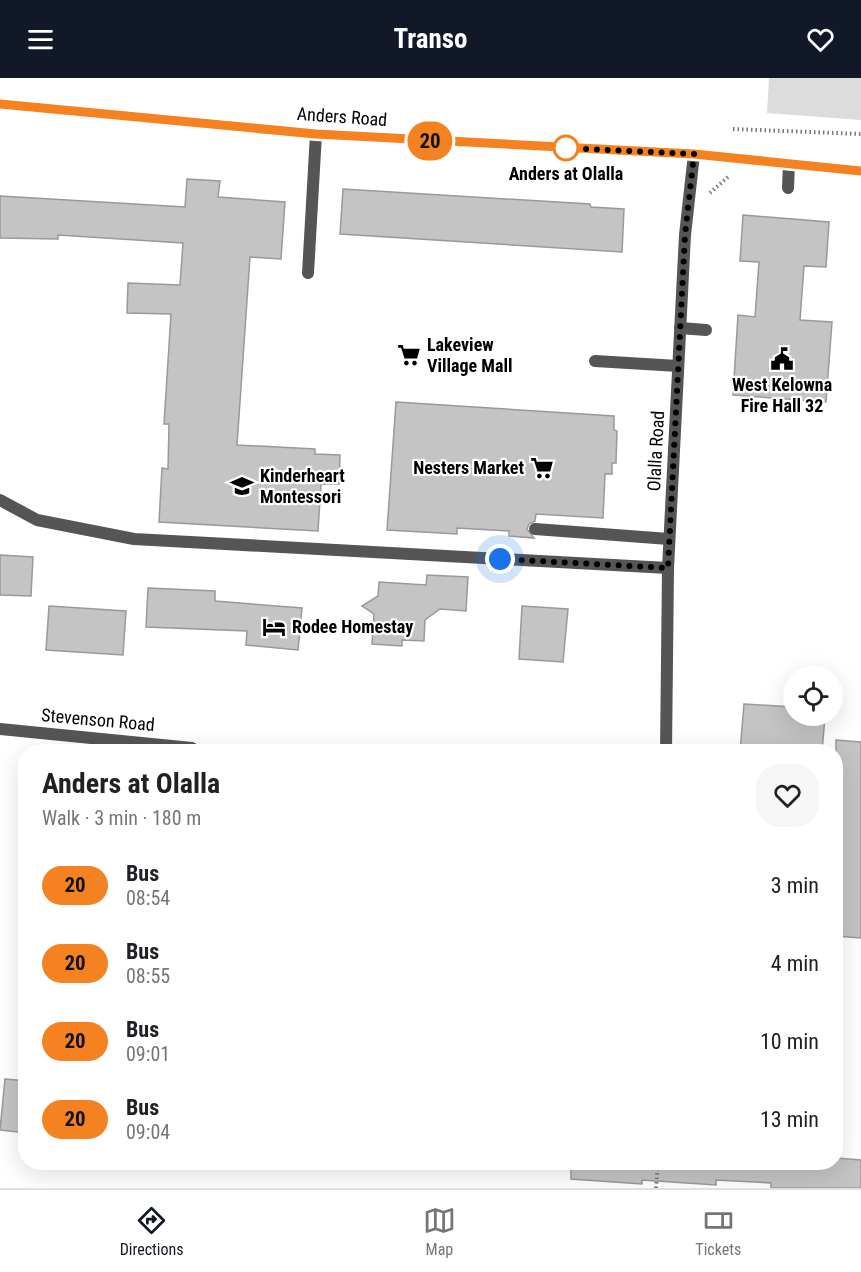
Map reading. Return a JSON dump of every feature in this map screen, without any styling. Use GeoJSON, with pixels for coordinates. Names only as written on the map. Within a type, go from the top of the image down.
{"type":"FeatureCollection","features":[{"type":"Feature","properties":{"kind":"street","name":"Anders Road"},"geometry":{"type":"LineString","coordinates":[[0,104],[316,134],[694,154],[861,171]]}},
{"type":"Feature","properties":{"kind":"street"},"geometry":{"type":"LineString","coordinates":[[308,273],[316,134]]}},
{"type":"Feature","properties":{"kind":"street","name":"Olalla Road"},"geometry":{"type":"LineString","coordinates":[[666,744],[669,538],[685,235],[694,154]]}},
{"type":"Feature","properties":{"kind":"street"},"geometry":{"type":"LineString","coordinates":[[788,188],[789,164]]}},
{"type":"Feature","properties":{"kind":"street"},"geometry":{"type":"LineString","coordinates":[[680,327],[706,330]]}},
{"type":"Feature","properties":{"kind":"street"},"geometry":{"type":"LineString","coordinates":[[595,362],[678,366]]}},
{"type":"Feature","properties":{"kind":"street"},"geometry":{"type":"LineString","coordinates":[[0,500],[37,520],[134,539],[668,568]]}},
{"type":"Feature","properties":{"kind":"street"},"geometry":{"type":"LineString","coordinates":[[535,529],[669,538]]}},
{"type":"Feature","properties":{"kind":"street","name":"Stevenson Road"},"geometry":{"type":"LineString","coordinates":[[0,729],[152,744]]}},
{"type":"Feature","properties":{"kind":"path"},"geometry":{"type":"LineString","coordinates":[[733,129],[861,134]]}},
{"type":"Feature","properties":{"kind":"path"},"geometry":{"type":"LineString","coordinates":[[710,192],[729,176]]}},
{"type":"Feature","properties":{"kind":"path"},"geometry":{"type":"LineString","coordinates":[[656,1188],[657,1170]]}},
{"type":"Feature","properties":{"kind":"shaded area"},"geometry":{"type":"Polygon","coordinates":[[[769,78],[861,78],[861,120],[767,113],[769,78]]]}},
{"type":"Feature","properties":{"kind":"building"},"geometry":{"type":"Polygon","coordinates":[[[187,179],[220,181],[218,197],[285,202],[281,259],[250,257],[237,445],[315,449],[315,454],[340,455],[339,484],[321,484],[318,531],[159,522],[162,468],[168,469],[169,424],[164,424],[171,314],[127,313],[128,283],[180,285],[183,243],[58,235],[58,239],[0,238],[0,196],[185,207],[187,179]]]}},
{"type":"Feature","properties":{"kind":"building"},"geometry":{"type":"Polygon","coordinates":[[[343,189],[590,204],[591,207],[624,209],[622,252],[340,234],[343,189]]]}},
{"type":"Feature","properties":{"kind":"building"},"geometry":{"type":"Polygon","coordinates":[[[743,215],[829,222],[826,267],[804,266],[800,320],[832,322],[826,402],[733,395],[738,315],[755,317],[759,262],[740,261],[743,215]]]}},
{"type":"Feature","properties":{"kind":"building"},"geometry":{"type":"Polygon","coordinates":[[[396,402],[614,416],[614,430],[617,431],[616,463],[612,463],[612,474],[605,474],[603,518],[536,514],[535,521],[529,524],[527,529],[534,538],[509,536],[509,531],[457,528],[457,534],[387,530],[396,402]]]}},
{"type":"Feature","properties":{"kind":"building"},"geometry":{"type":"Polygon","coordinates":[[[0,555],[33,557],[31,596],[0,595],[0,555]]]}},
{"type":"Feature","properties":{"kind":"building"},"geometry":{"type":"Polygon","coordinates":[[[427,575],[468,577],[466,611],[440,609],[425,620],[424,641],[402,640],[402,646],[372,644],[374,614],[362,606],[378,596],[379,582],[426,585],[427,575]]]}},
{"type":"Feature","properties":{"kind":"building"},"geometry":{"type":"Polygon","coordinates":[[[148,588],[215,591],[215,601],[302,608],[298,650],[246,645],[247,631],[146,627],[148,588]]]}},
{"type":"Feature","properties":{"kind":"building"},"geometry":{"type":"Polygon","coordinates":[[[49,606],[126,611],[123,655],[46,650],[49,606]]]}},
{"type":"Feature","properties":{"kind":"building"},"geometry":{"type":"Polygon","coordinates":[[[522,606],[568,609],[563,662],[519,659],[522,606]]]}},
{"type":"Feature","properties":{"kind":"building"},"geometry":{"type":"Polygon","coordinates":[[[744,704],[783,706],[783,726],[824,726],[823,744],[741,744],[744,704]]]}},
{"type":"Feature","properties":{"kind":"building"},"geometry":{"type":"Polygon","coordinates":[[[836,740],[861,742],[861,938],[843,937],[843,744],[836,744],[836,740]]]}},
{"type":"Feature","properties":{"kind":"building"},"geometry":{"type":"Polygon","coordinates":[[[5,1079],[18,1080],[18,1132],[0,1130],[5,1079]]]}},
{"type":"Feature","properties":{"kind":"building"},"geometry":{"type":"Polygon","coordinates":[[[843,1159],[861,1160],[861,1188],[771,1188],[771,1183],[716,1180],[716,1185],[642,1180],[642,1184],[571,1179],[571,1170],[843,1170],[843,1159]]]}},
{"type":"Feature","properties":{"kind":"bus line","name":"20"},"geometry":{"type":"LineString","coordinates":[[0,104],[316,134],[694,154],[861,171]]}},
{"type":"Feature","properties":{"kind":"place","name":"Anders at Olalla"},"geometry":{"type":"Point","coordinates":[566,148]}},
{"type":"Feature","properties":{"kind":"place","name":"Lakeview Village Mall"},"geometry":{"type":"Point","coordinates":[409,355]}},
{"type":"Feature","properties":{"kind":"place","name":"West Kelowna Fire Hall 32"},"geometry":{"type":"Point","coordinates":[782,359]}},
{"type":"Feature","properties":{"kind":"place","name":"Nesters Market"},"geometry":{"type":"Point","coordinates":[542,468]}},
{"type":"Feature","properties":{"kind":"place","name":"Kinderheart Montessori"},"geometry":{"type":"Point","coordinates":[242,486]}},
{"type":"Feature","properties":{"kind":"place","name":"Rodee Homestay"},"geometry":{"type":"Point","coordinates":[274,627]}},
{"type":"Feature","properties":{"kind":"route"},"geometry":{"type":"LineString","coordinates":[[500,559],[668,568],[685,235],[694,154],[566,148]]}}]}
